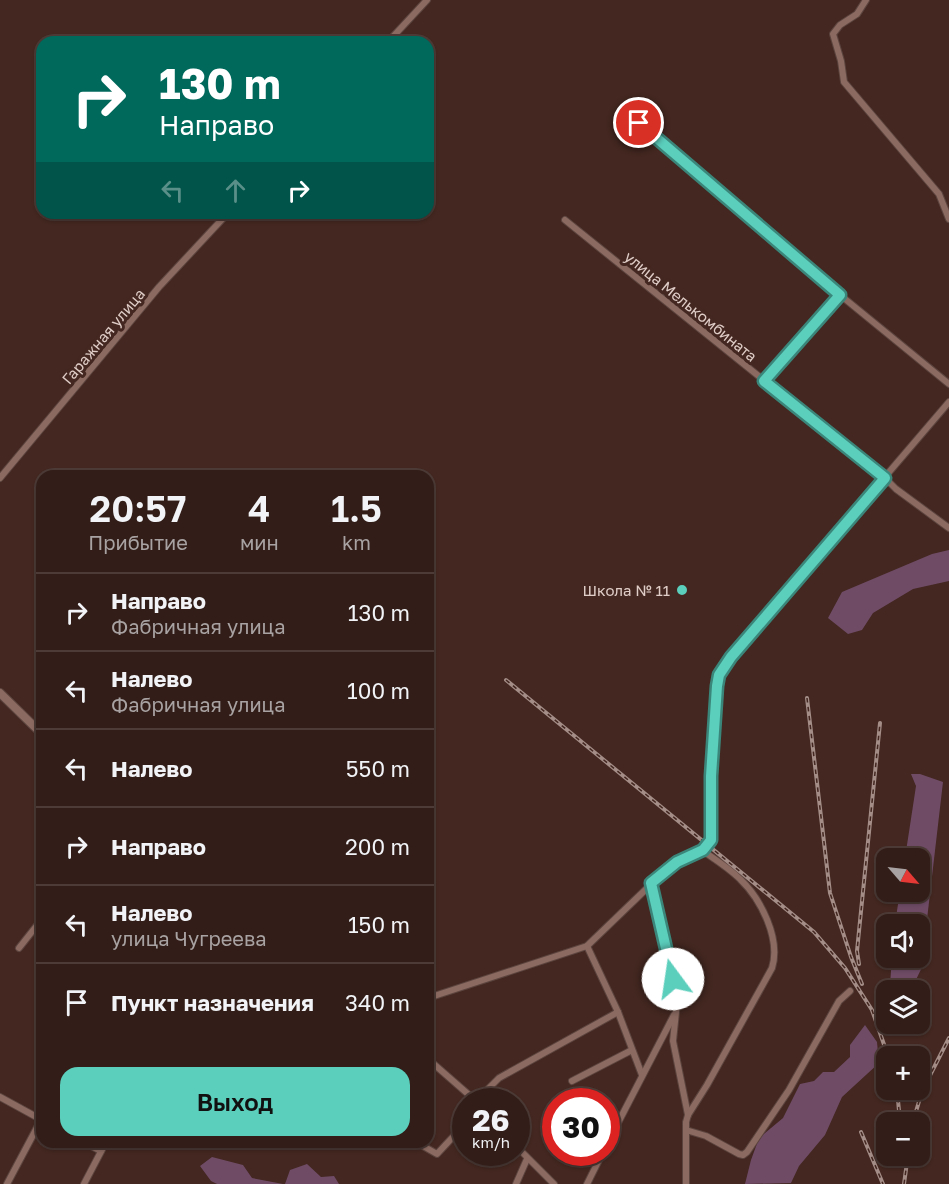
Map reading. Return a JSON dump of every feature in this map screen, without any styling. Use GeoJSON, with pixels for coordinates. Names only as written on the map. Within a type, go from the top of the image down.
{"type":"FeatureCollection","features":[{"type":"Feature","properties":{"kind":"street"},"geometry":{"type":"LineString","coordinates":[[393,36],[427,0]]}},
{"type":"Feature","properties":{"kind":"street"},"geometry":{"type":"LineString","coordinates":[[867,0],[857,14],[834,30],[844,82],[939,194],[949,219]]}},
{"type":"Feature","properties":{"kind":"street"},"geometry":{"type":"LineString","coordinates":[[639,123],[840,295],[949,384]]}},
{"type":"Feature","properties":{"kind":"street","name":"Гаражная улица"},"geometry":{"type":"LineString","coordinates":[[0,478],[159,287],[222,219]]}},
{"type":"Feature","properties":{"kind":"street","name":"улица Мелькомбината"},"geometry":{"type":"LineString","coordinates":[[565,220],[896,489],[949,528]]}},
{"type":"Feature","properties":{"kind":"street"},"geometry":{"type":"LineString","coordinates":[[764,381],[840,295]]}},
{"type":"Feature","properties":{"kind":"street"},"geometry":{"type":"LineString","coordinates":[[434,996],[587,946],[651,883],[677,862],[703,850],[711,840],[712,834],[711,776],[719,675],[731,657],[949,402]]}},
{"type":"Feature","properties":{"kind":"street"},"geometry":{"type":"LineString","coordinates":[[0,693],[36,728]]}},
{"type":"Feature","properties":{"kind":"street"},"geometry":{"type":"LineString","coordinates":[[688,1115],[772,968],[775,949],[772,933],[761,909],[742,880],[703,850]]}},
{"type":"Feature","properties":{"kind":"street"},"geometry":{"type":"LineString","coordinates":[[651,883],[673,979],[676,1012],[673,1041],[688,1115],[686,1184]]}},
{"type":"Feature","properties":{"kind":"street"},"geometry":{"type":"LineString","coordinates":[[19,948],[36,927]]}},
{"type":"Feature","properties":{"kind":"street"},"geometry":{"type":"LineString","coordinates":[[587,946],[618,1012],[642,1075]]}},
{"type":"Feature","properties":{"kind":"street"},"geometry":{"type":"LineString","coordinates":[[686,1130],[706,1137],[739,1154],[743,1155],[747,1152],[789,1090],[839,1001],[850,991]]}},
{"type":"Feature","properties":{"kind":"street"},"geometry":{"type":"LineString","coordinates":[[489,1088],[499,1078],[618,1012]]}},
{"type":"Feature","properties":{"kind":"street"},"geometry":{"type":"LineString","coordinates":[[620,1118],[676,1012]]}},
{"type":"Feature","properties":{"kind":"street"},"geometry":{"type":"LineString","coordinates":[[572,1081],[632,1050]]}},
{"type":"Feature","properties":{"kind":"street"},"geometry":{"type":"LineString","coordinates":[[434,1064],[461,1088]]}},
{"type":"Feature","properties":{"kind":"street"},"geometry":{"type":"LineString","coordinates":[[0,1097],[36,1117]]}},
{"type":"Feature","properties":{"kind":"street"},"geometry":{"type":"LineString","coordinates":[[7,1184],[36,1129]]}},
{"type":"Feature","properties":{"kind":"street"},"geometry":{"type":"LineString","coordinates":[[427,1148],[438,1154],[452,1138]]}},
{"type":"Feature","properties":{"kind":"street"},"geometry":{"type":"LineString","coordinates":[[95,1148],[101,1151]]}},
{"type":"Feature","properties":{"kind":"street"},"geometry":{"type":"LineString","coordinates":[[84,1184],[103,1148]]}},
{"type":"Feature","properties":{"kind":"street"},"geometry":{"type":"LineString","coordinates":[[530,1162],[554,1184]]}},
{"type":"Feature","properties":{"kind":"street"},"geometry":{"type":"LineString","coordinates":[[516,1184],[524,1166]]}},
{"type":"Feature","properties":{"kind":"street"},"geometry":{"type":"LineString","coordinates":[[587,1184],[596,1166]]}},
{"type":"Feature","properties":{"kind":"shaded area"},"geometry":{"type":"Polygon","coordinates":[[[949,550],[949,581],[913,589],[873,613],[862,630],[848,634],[828,618],[842,592],[932,554],[949,550]]]}},
{"type":"Feature","properties":{"kind":"shaded area"},"geometry":{"type":"Polygon","coordinates":[[[911,774],[920,774],[943,782],[930,894],[930,848],[907,848],[916,786],[911,774]]]}},
{"type":"Feature","properties":{"kind":"shaded area"},"geometry":{"type":"Polygon","coordinates":[[[898,902],[929,902],[928,914],[897,914],[898,902]]]}},
{"type":"Feature","properties":{"kind":"shaded area"},"geometry":{"type":"Polygon","coordinates":[[[891,968],[922,968],[916,980],[890,980],[891,968]]]}},
{"type":"Feature","properties":{"kind":"shaded area"},"geometry":{"type":"Polygon","coordinates":[[[865,1025],[877,1042],[876,1066],[842,1097],[825,1135],[799,1166],[791,1183],[745,1184],[759,1138],[783,1118],[800,1084],[814,1081],[823,1072],[834,1072],[850,1057],[850,1045],[865,1025]]]}},
{"type":"Feature","properties":{"kind":"shaded area"},"geometry":{"type":"Polygon","coordinates":[[[212,1157],[243,1165],[252,1178],[283,1184],[217,1184],[211,1181],[200,1166],[212,1157]]]}},
{"type":"Feature","properties":{"kind":"shaded area"},"geometry":{"type":"Polygon","coordinates":[[[307,1164],[321,1177],[334,1176],[339,1184],[285,1184],[290,1170],[307,1164]]]}},
{"type":"Feature","properties":{"kind":"railway"},"geometry":{"type":"LineString","coordinates":[[506,680],[814,932],[845,968],[872,1010],[885,1046]]}},
{"type":"Feature","properties":{"kind":"railway"},"geometry":{"type":"LineString","coordinates":[[807,698],[830,893],[862,984]]}},
{"type":"Feature","properties":{"kind":"railway"},"geometry":{"type":"LineString","coordinates":[[859,964],[857,951],[880,723]]}},
{"type":"Feature","properties":{"kind":"railway"},"geometry":{"type":"LineString","coordinates":[[916,1112],[922,1091],[949,1038]]}},
{"type":"Feature","properties":{"kind":"railway"},"geometry":{"type":"LineString","coordinates":[[898,1100],[899,1112]]}},
{"type":"Feature","properties":{"kind":"railway"},"geometry":{"type":"LineString","coordinates":[[861,1132],[883,1184]]}},
{"type":"Feature","properties":{"kind":"railway"},"geometry":{"type":"LineString","coordinates":[[904,1184],[906,1166]]}},
{"type":"Feature","properties":{"kind":"place","name":"Школа № 11"},"geometry":{"type":"Point","coordinates":[682,590]}},
{"type":"Feature","properties":{"kind":"route"},"geometry":{"type":"LineString","coordinates":[[639,123],[840,295],[764,381],[885,478],[731,657],[719,675],[711,776],[711,840],[703,850],[677,862],[651,883],[673,979]]}}]}
